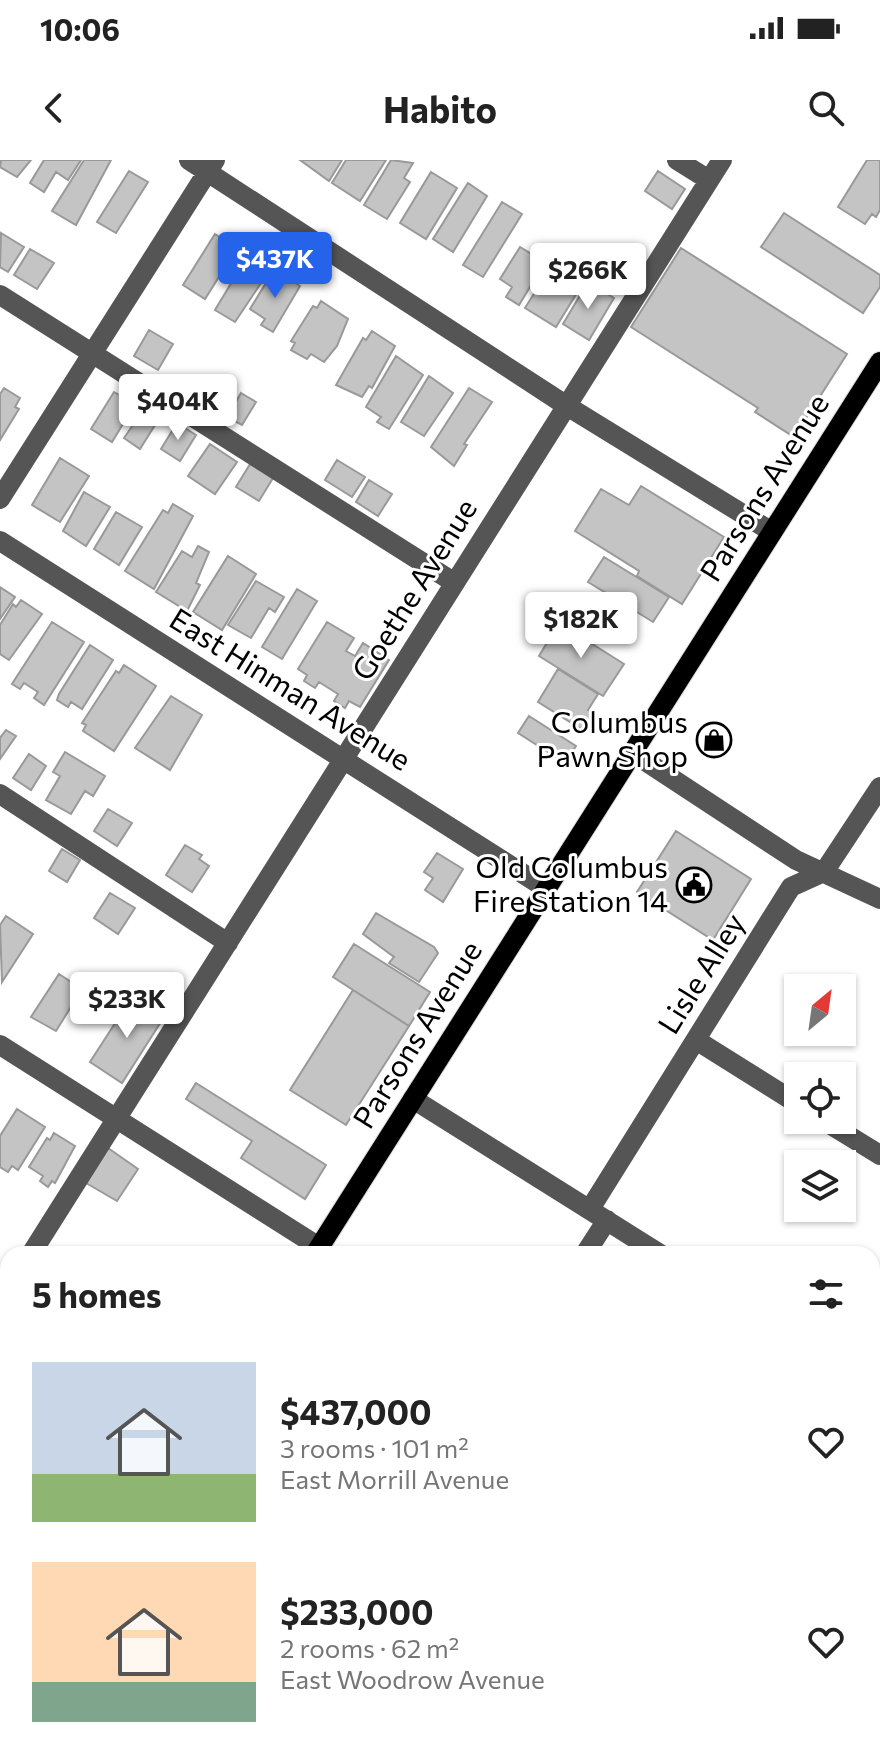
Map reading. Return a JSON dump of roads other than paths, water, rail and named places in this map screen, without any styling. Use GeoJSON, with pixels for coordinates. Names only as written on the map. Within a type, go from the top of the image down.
{"type":"FeatureCollection","features":[{"type":"Feature","properties":{"kind":"main road","name":"Parsons Avenue"},"geometry":{"type":"LineString","coordinates":[[320,1246],[880,362]]}},
{"type":"Feature","properties":{"kind":"street"},"geometry":{"type":"LineString","coordinates":[[189,160],[211,166],[567,406],[772,532]]}},
{"type":"Feature","properties":{"kind":"street"},"geometry":{"type":"LineString","coordinates":[[677,160],[709,180]]}},
{"type":"Feature","properties":{"kind":"street","name":"Goethe Avenue"},"geometry":{"type":"LineString","coordinates":[[36,1246],[722,160]]}},
{"type":"Feature","properties":{"kind":"street"},"geometry":{"type":"LineString","coordinates":[[0,499],[211,166]]}},
{"type":"Feature","properties":{"kind":"street"},"geometry":{"type":"LineString","coordinates":[[0,295],[455,583]]}},
{"type":"Feature","properties":{"kind":"street","name":"East Hinman Avenue"},"geometry":{"type":"LineString","coordinates":[[0,541],[547,889]]}},
{"type":"Feature","properties":{"kind":"street"},"geometry":{"type":"LineString","coordinates":[[633,753],[796,860],[880,899]]}},
{"type":"Feature","properties":{"kind":"street","name":"Lisle Alley"},"geometry":{"type":"LineString","coordinates":[[588,1246],[599,1215],[696,1040],[791,887],[824,872],[880,787]]}},
{"type":"Feature","properties":{"kind":"street"},"geometry":{"type":"LineString","coordinates":[[0,794],[228,943]]}},
{"type":"Feature","properties":{"kind":"street"},"geometry":{"type":"LineString","coordinates":[[696,1040],[784,1095]]}},
{"type":"Feature","properties":{"kind":"street"},"geometry":{"type":"LineString","coordinates":[[0,1045],[309,1246]]}},
{"type":"Feature","properties":{"kind":"street"},"geometry":{"type":"LineString","coordinates":[[413,1099],[647,1246]]}},
{"type":"Feature","properties":{"kind":"street"},"geometry":{"type":"LineString","coordinates":[[846,1134],[880,1155]]}},
{"type":"Feature","properties":{"kind":"place","name":"Columbus Pawn Shop"},"geometry":{"type":"Point","coordinates":[714,740]}},
{"type":"Feature","properties":{"kind":"place","name":"Old Columbus Fire Station 14"},"geometry":{"type":"Point","coordinates":[694,885]}}]}
